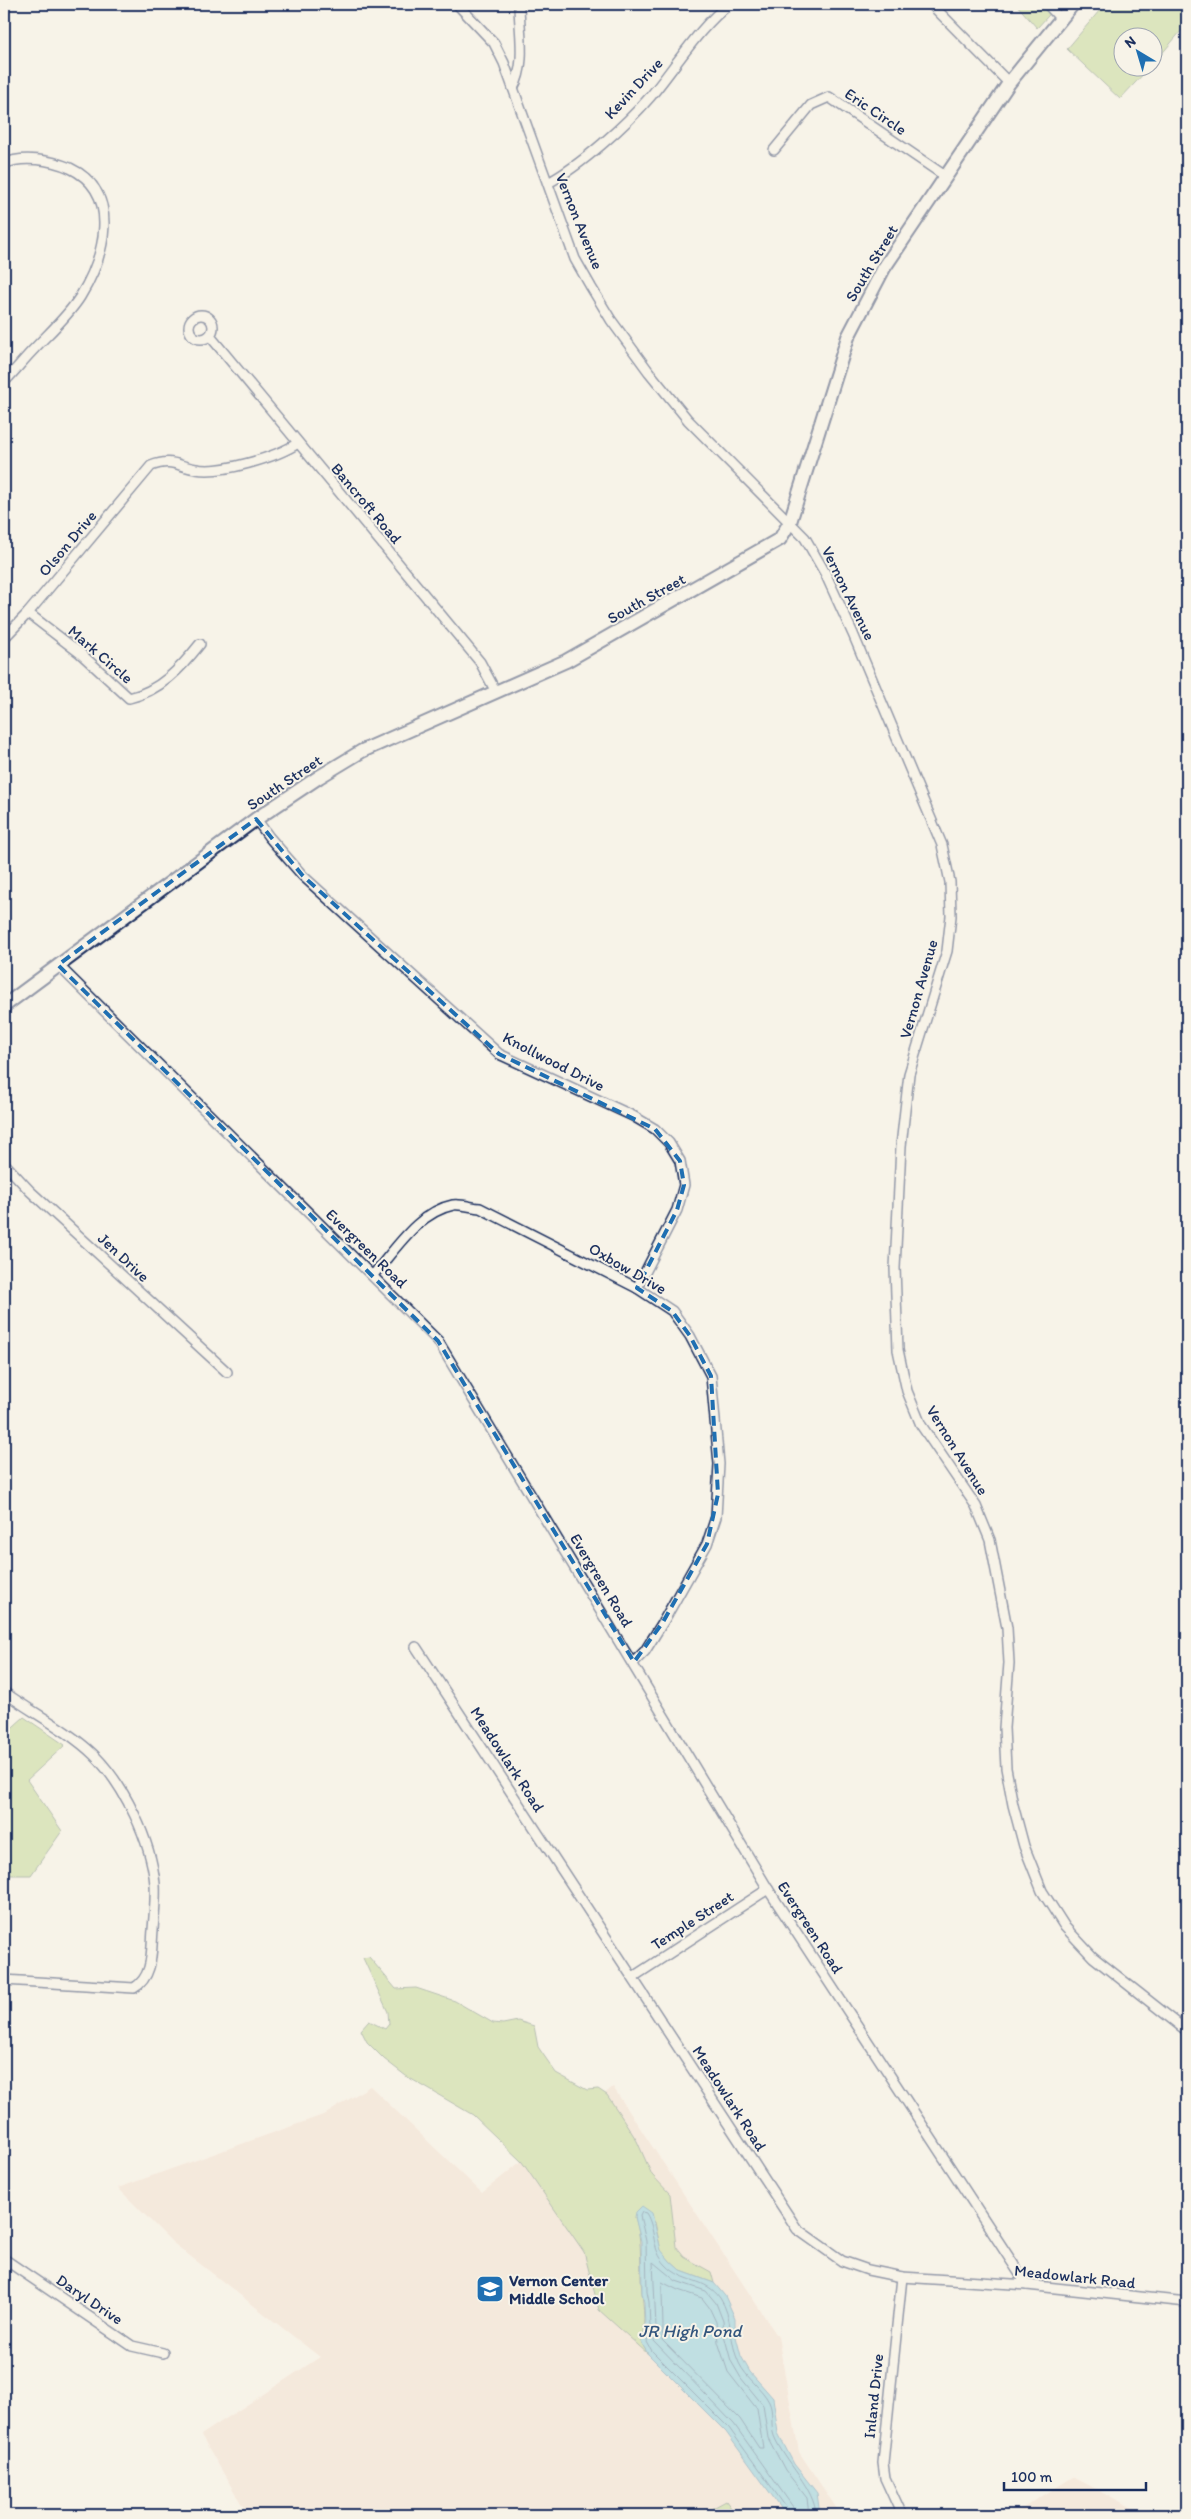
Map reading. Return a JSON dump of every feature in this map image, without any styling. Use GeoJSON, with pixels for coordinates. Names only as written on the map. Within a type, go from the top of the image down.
{"type":"FeatureCollection","features":[{"type":"Feature","properties":{"kind":"street","name":"Vernon Avenue"},"geometry":{"type":"LineString","coordinates":[[457,4],[494,43],[504,63],[575,259],[611,320],[688,420],[805,538],[825,572],[942,844],[950,882],[951,916],[947,951],[909,1074],[901,1146],[895,1268],[898,1350],[907,1391],[921,1425],[976,1506],[990,1540],[1006,1628],[1009,1663],[1004,1728],[1006,1768],[1024,1846],[1042,1891],[1065,1927],[1093,1957],[1187,2031]]}},
{"type":"Feature","properties":{"kind":"street"},"geometry":{"type":"LineString","coordinates":[[513,88],[519,78],[521,65],[519,4]]}},
{"type":"Feature","properties":{"kind":"street","name":"Kevin Drive"},"geometry":{"type":"LineString","coordinates":[[548,183],[563,174],[624,123],[649,98],[685,53],[730,4]]}},
{"type":"Feature","properties":{"kind":"street"},"geometry":{"type":"LineString","coordinates":[[931,4],[1009,83]]}},
{"type":"Feature","properties":{"kind":"street"},"geometry":{"type":"LineString","coordinates":[[1047,4],[1060,18]]}},
{"type":"Feature","properties":{"kind":"street","name":"South Street"},"geometry":{"type":"LineString","coordinates":[[4,1006],[256,819],[362,751],[566,661],[780,539],[790,522],[848,336],[884,268],[1009,83],[1073,4]]}},
{"type":"Feature","properties":{"kind":"street","name":"Eric Circle"},"geometry":{"type":"LineString","coordinates":[[774,150],[811,105],[830,97],[945,176]]}},
{"type":"Feature","properties":{"kind":"street"},"geometry":{"type":"LineString","coordinates":[[4,164],[14,159],[42,161],[70,168],[89,181],[103,205],[105,236],[97,262],[80,298],[59,324],[4,382]]}},
{"type":"Feature","properties":{"kind":"street","name":"Bancroft Road"},"geometry":{"type":"LineString","coordinates":[[210,336],[480,662],[496,692]]}},
{"type":"Feature","properties":{"kind":"street","name":"Olson Drive"},"geometry":{"type":"LineString","coordinates":[[4,638],[28,613],[151,466],[172,461],[197,470],[232,467],[266,458],[298,443]]}},
{"type":"Feature","properties":{"kind":"street","name":"Mark Circle"},"geometry":{"type":"LineString","coordinates":[[28,613],[80,653],[129,698],[145,694],[181,668],[200,644]]}},
{"type":"Feature","properties":{"kind":"street","name":"Knollwood Drive"},"geometry":{"type":"LineString","coordinates":[[256,819],[303,876],[499,1054],[633,1116],[655,1129],[669,1143],[680,1161],[684,1185],[677,1210],[637,1288]]}},
{"type":"Feature","properties":{"kind":"street","name":"Evergreen Road"},"geometry":{"type":"LineString","coordinates":[[58,965],[438,1341],[634,1662],[768,1888],[1027,2285]]}},
{"type":"Feature","properties":{"kind":"street","name":"Jen Drive"},"geometry":{"type":"LineString","coordinates":[[4,1163],[30,1191],[227,1372]]}},
{"type":"Feature","properties":{"kind":"street","name":"Oxbow Drive"},"geometry":{"type":"LineString","coordinates":[[373,1275],[432,1212],[454,1205],[480,1208],[637,1288],[672,1311],[704,1358],[711,1376],[719,1464],[716,1517],[706,1544],[663,1622],[645,1651],[634,1662]]}},
{"type":"Feature","properties":{"kind":"street","name":"Meadowlark Road"},"geometry":{"type":"LineString","coordinates":[[416,1647],[797,2229],[842,2261],[868,2270],[902,2277],[1027,2285],[1187,2302]]}},
{"type":"Feature","properties":{"kind":"street"},"geometry":{"type":"LineString","coordinates":[[4,1692],[60,1729],[94,1756],[123,1795],[146,1841],[155,1886],[150,1968],[143,1983],[134,1988],[4,1980]]}},
{"type":"Feature","properties":{"kind":"street","name":"Temple Street"},"geometry":{"type":"LineString","coordinates":[[633,1977],[768,1888]]}},
{"type":"Feature","properties":{"kind":"street","name":"Daryl Drive"},"geometry":{"type":"LineString","coordinates":[[4,2259],[132,2346],[163,2353]]}},
{"type":"Feature","properties":{"kind":"street","name":"Inland Drive"},"geometry":{"type":"LineString","coordinates":[[902,2277],[882,2463],[885,2478],[902,2515]]}},
{"type":"Feature","properties":{"kind":"highlighted area"},"geometry":{"type":"Polygon","coordinates":[[[256,819],[303,876],[499,1054],[655,1129],[680,1161],[684,1185],[677,1210],[637,1288],[672,1311],[690,1336],[711,1376],[718,1494],[707,1544],[663,1622],[634,1662],[438,1341],[58,965],[256,819]]]}},
{"type":"Feature","properties":{"kind":"shaded area","name":"Vernon Center Middle School"},"geometry":{"type":"Polygon","coordinates":[[[370,2086],[482,2193],[613,2087],[778,2337],[799,2452],[841,2515],[248,2515],[201,2435],[320,2357],[172,2242],[118,2188],[326,2114],[370,2086]]]}},
{"type":"Feature","properties":{"kind":"shaded area"},"geometry":{"type":"Polygon","coordinates":[[[1073,2477],[1146,2515],[1012,2515],[1073,2477]]]}},
{"type":"Feature","properties":{"kind":"green space"},"geometry":{"type":"Polygon","coordinates":[[[1016,4],[1059,4],[1037,28],[1016,4]]]}},
{"type":"Feature","properties":{"kind":"green space"},"geometry":{"type":"Polygon","coordinates":[[[1105,4],[1187,4],[1187,24],[1164,51],[1164,28],[1114,28],[1114,78],[1140,78],[1120,99],[1067,49],[1105,4]]]}},
{"type":"Feature","properties":{"kind":"green space"},"geometry":{"type":"Polygon","coordinates":[[[24,1717],[65,1745],[27,1780],[62,1831],[31,1875],[4,1875],[4,1735],[24,1717]]]}},
{"type":"Feature","properties":{"kind":"green space"},"geometry":{"type":"Polygon","coordinates":[[[369,1957],[396,1989],[416,1988],[455,2001],[493,2023],[503,2024],[518,2021],[534,2026],[538,2047],[556,2073],[587,2090],[598,2089],[607,2095],[637,2141],[652,2175],[670,2194],[676,2247],[684,2257],[711,2272],[714,2283],[681,2271],[661,2251],[655,2222],[635,2217],[640,2240],[644,2310],[641,2342],[648,2354],[599,2310],[584,2252],[522,2162],[473,2115],[406,2076],[384,2059],[367,2042],[361,2030],[369,2021],[385,2029],[389,2024],[388,2012],[363,1958],[369,1957]]]}},
{"type":"Feature","properties":{"kind":"green space"},"geometry":{"type":"Polygon","coordinates":[[[726,2501],[736,2515],[700,2515],[726,2501]]]}},
{"type":"Feature","properties":{"kind":"water","name":"JR High Pond"},"geometry":{"type":"Polygon","coordinates":[[[642,2206],[652,2213],[661,2250],[670,2261],[681,2271],[714,2283],[725,2296],[735,2318],[735,2333],[741,2356],[750,2372],[773,2398],[778,2433],[794,2464],[817,2493],[820,2515],[786,2515],[726,2432],[648,2354],[641,2342],[645,2327],[644,2302],[642,2293],[641,2241],[635,2217],[636,2212],[642,2206]]]}},
{"type":"Feature","properties":{"kind":"place","name":"Vernon Center Middle School"},"geometry":{"type":"Point","coordinates":[490,2289]}}]}
